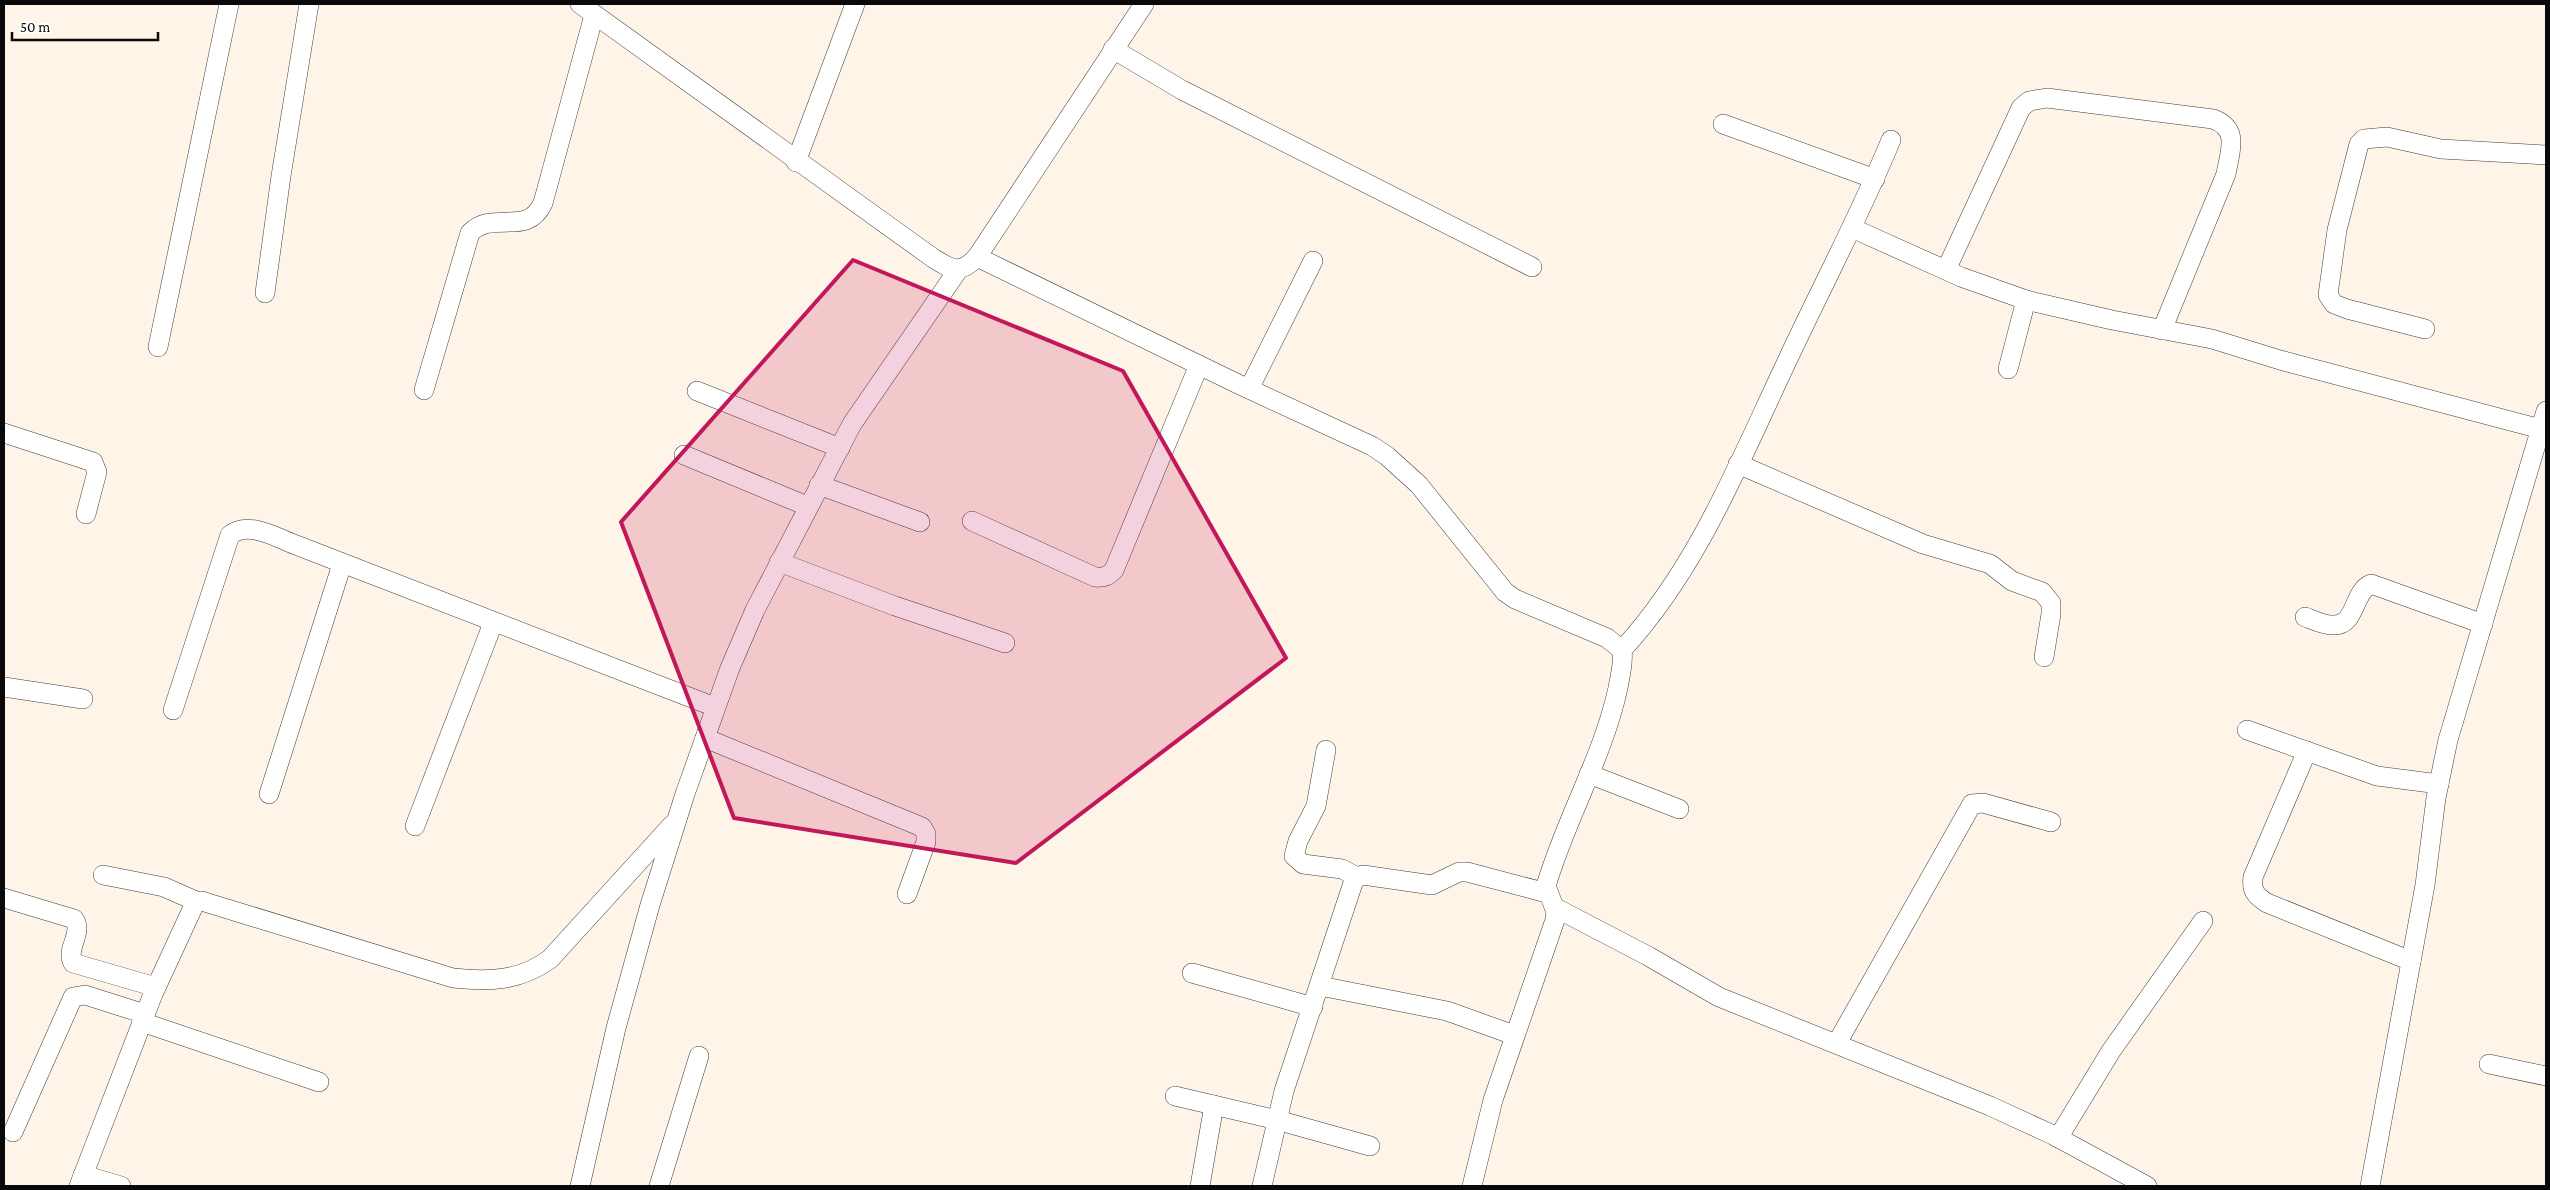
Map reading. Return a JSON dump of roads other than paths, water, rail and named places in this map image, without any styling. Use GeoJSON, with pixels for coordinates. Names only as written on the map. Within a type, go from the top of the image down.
{"type":"FeatureCollection","features":[{"type":"Feature","properties":{"kind":"street"},"geometry":{"type":"LineString","coordinates":[[158,348],[229,4]]}},
{"type":"Feature","properties":{"kind":"street"},"geometry":{"type":"LineString","coordinates":[[265,293],[281,176],[309,4]]}},
{"type":"Feature","properties":{"kind":"street"},"geometry":{"type":"LineString","coordinates":[[580,4],[796,162],[933,258],[948,267],[958,270],[968,267],[976,257],[1144,4]]}},
{"type":"Feature","properties":{"kind":"street"},"geometry":{"type":"LineString","coordinates":[[796,162],[855,4]]}},
{"type":"Feature","properties":{"kind":"street"},"geometry":{"type":"LineString","coordinates":[[424,390],[470,233],[484,223],[522,221],[538,213],[594,16]]}},
{"type":"Feature","properties":{"kind":"street"},"geometry":{"type":"LineString","coordinates":[[1113,49],[1182,90],[1532,267]]}},
{"type":"Feature","properties":{"kind":"street"},"geometry":{"type":"LineString","coordinates":[[1946,270],[2022,108],[2029,101],[2047,98],[2213,119],[2222,122],[2231,134],[2226,174],[2162,330]]}},
{"type":"Feature","properties":{"kind":"street"},"geometry":{"type":"LineString","coordinates":[[1723,124],[1875,179]]}},
{"type":"Feature","properties":{"kind":"street"},"geometry":{"type":"LineString","coordinates":[[2425,329],[2347,309],[2334,304],[2328,295],[2338,230],[2358,144],[2364,139],[2387,137],[2441,148],[2546,154]]}},
{"type":"Feature","properties":{"kind":"street"},"geometry":{"type":"LineString","coordinates":[[1472,1186],[1493,1100],[1555,920],[1546,886],[1614,705],[1622,667],[1622,650],[1644,626],[1668,592],[1699,540],[1738,464],[1835,259],[1852,228],[1891,140]]}},
{"type":"Feature","properties":{"kind":"street"},"geometry":{"type":"LineString","coordinates":[[1852,228],[1946,270],[2026,300],[2212,339],[2280,360],[2541,429]]}},
{"type":"Feature","properties":{"kind":"street"},"geometry":{"type":"LineString","coordinates":[[976,257],[1249,389],[1357,438],[1388,456],[1424,491],[1505,592],[1515,599],[1607,638],[1622,650]]}},
{"type":"Feature","properties":{"kind":"street"},"geometry":{"type":"LineString","coordinates":[[1249,389],[1313,261]]}},
{"type":"Feature","properties":{"kind":"street"},"geometry":{"type":"LineString","coordinates":[[580,1186],[616,1028],[676,821],[715,707],[751,618],[807,506],[874,389],[958,270]]}},
{"type":"Feature","properties":{"kind":"street"},"geometry":{"type":"LineString","coordinates":[[2008,369],[2026,300]]}},
{"type":"Feature","properties":{"kind":"street"},"geometry":{"type":"LineString","coordinates":[[972,520],[1095,577],[1102,578],[1109,575],[1114,570],[1199,365]]}},
{"type":"Feature","properties":{"kind":"street"},"geometry":{"type":"LineString","coordinates":[[697,391],[840,448]]}},
{"type":"Feature","properties":{"kind":"street"},"geometry":{"type":"LineString","coordinates":[[2370,1186],[2425,884],[2439,784],[2448,740],[2546,411]]}},
{"type":"Feature","properties":{"kind":"street"},"geometry":{"type":"LineString","coordinates":[[4,433],[93,462],[97,472],[86,514]]}},
{"type":"Feature","properties":{"kind":"street"},"geometry":{"type":"LineString","coordinates":[[684,455],[807,506]]}},
{"type":"Feature","properties":{"kind":"street"},"geometry":{"type":"LineString","coordinates":[[1738,464],[1924,544],[1990,564],[2012,581],[2042,592],[2050,603],[2051,614],[2044,657]]}},
{"type":"Feature","properties":{"kind":"street"},"geometry":{"type":"LineString","coordinates":[[819,485],[920,522]]}},
{"type":"Feature","properties":{"kind":"street"},"geometry":{"type":"LineString","coordinates":[[173,710],[230,535],[236,530],[252,528],[493,623],[715,707]]}},
{"type":"Feature","properties":{"kind":"street"},"geometry":{"type":"LineString","coordinates":[[779,562],[896,606],[1005,643]]}},
{"type":"Feature","properties":{"kind":"street"},"geometry":{"type":"LineString","coordinates":[[269,794],[342,564]]}},
{"type":"Feature","properties":{"kind":"street"},"geometry":{"type":"LineString","coordinates":[[2305,617],[2331,625],[2344,623],[2350,617],[2361,592],[2371,584],[2483,624]]}},
{"type":"Feature","properties":{"kind":"street"},"geometry":{"type":"LineString","coordinates":[[416,826],[493,623]]}},
{"type":"Feature","properties":{"kind":"street"},"geometry":{"type":"LineString","coordinates":[[4,687],[83,699]]}},
{"type":"Feature","properties":{"kind":"street"},"geometry":{"type":"LineString","coordinates":[[2247,730],[2377,776],[2439,784]]}},
{"type":"Feature","properties":{"kind":"street"},"geometry":{"type":"LineString","coordinates":[[705,738],[922,827],[926,834],[926,842],[907,894]]}},
{"type":"Feature","properties":{"kind":"street"},"geometry":{"type":"LineString","coordinates":[[1326,750],[1316,806],[1298,841],[1294,856],[1303,864],[1342,869],[1357,878]]}},
{"type":"Feature","properties":{"kind":"street"},"geometry":{"type":"LineString","coordinates":[[2306,752],[2253,877],[2252,886],[2256,896],[2266,904],[2411,961]]}},
{"type":"Feature","properties":{"kind":"street"},"geometry":{"type":"LineString","coordinates":[[1589,774],[1679,809]]}},
{"type":"Feature","properties":{"kind":"street"},"geometry":{"type":"LineString","coordinates":[[1837,1043],[1972,804],[1983,803],[2051,822]]}},
{"type":"Feature","properties":{"kind":"street"},"geometry":{"type":"LineString","coordinates":[[103,875],[164,887],[198,902],[318,935],[428,971],[477,980],[503,979],[530,972],[550,959],[676,821]]}},
{"type":"Feature","properties":{"kind":"street"},"geometry":{"type":"LineString","coordinates":[[1262,1186],[1284,1091],[1353,883],[1363,875],[1432,884],[1460,872],[1467,872],[1550,900],[1719,997],[1990,1106],[2058,1138],[2147,1186]]}},
{"type":"Feature","properties":{"kind":"street"},"geometry":{"type":"LineString","coordinates":[[4,898],[74,919],[78,928],[71,954],[73,963],[156,987]]}},
{"type":"Feature","properties":{"kind":"street"},"geometry":{"type":"LineString","coordinates":[[121,1186],[81,1180],[156,987],[192,908],[198,902]]}},
{"type":"Feature","properties":{"kind":"street"},"geometry":{"type":"LineString","coordinates":[[2058,1138],[2111,1051],[2202,921]]}},
{"type":"Feature","properties":{"kind":"street"},"geometry":{"type":"LineString","coordinates":[[1192,973],[1313,1007]]}},
{"type":"Feature","properties":{"kind":"street"},"geometry":{"type":"LineString","coordinates":[[1320,986],[1447,1011],[1514,1035]]}},
{"type":"Feature","properties":{"kind":"street"},"geometry":{"type":"LineString","coordinates":[[14,1132],[73,997],[86,995],[143,1018],[319,1082]]}},
{"type":"Feature","properties":{"kind":"street"},"geometry":{"type":"LineString","coordinates":[[660,1186],[699,1056]]}},
{"type":"Feature","properties":{"kind":"street"},"geometry":{"type":"LineString","coordinates":[[2489,1064],[2546,1072]]}},
{"type":"Feature","properties":{"kind":"street"},"geometry":{"type":"LineString","coordinates":[[1175,1096],[1277,1120],[1370,1146]]}},
{"type":"Feature","properties":{"kind":"street"},"geometry":{"type":"LineString","coordinates":[[1200,1186],[1214,1105]]}}]}
